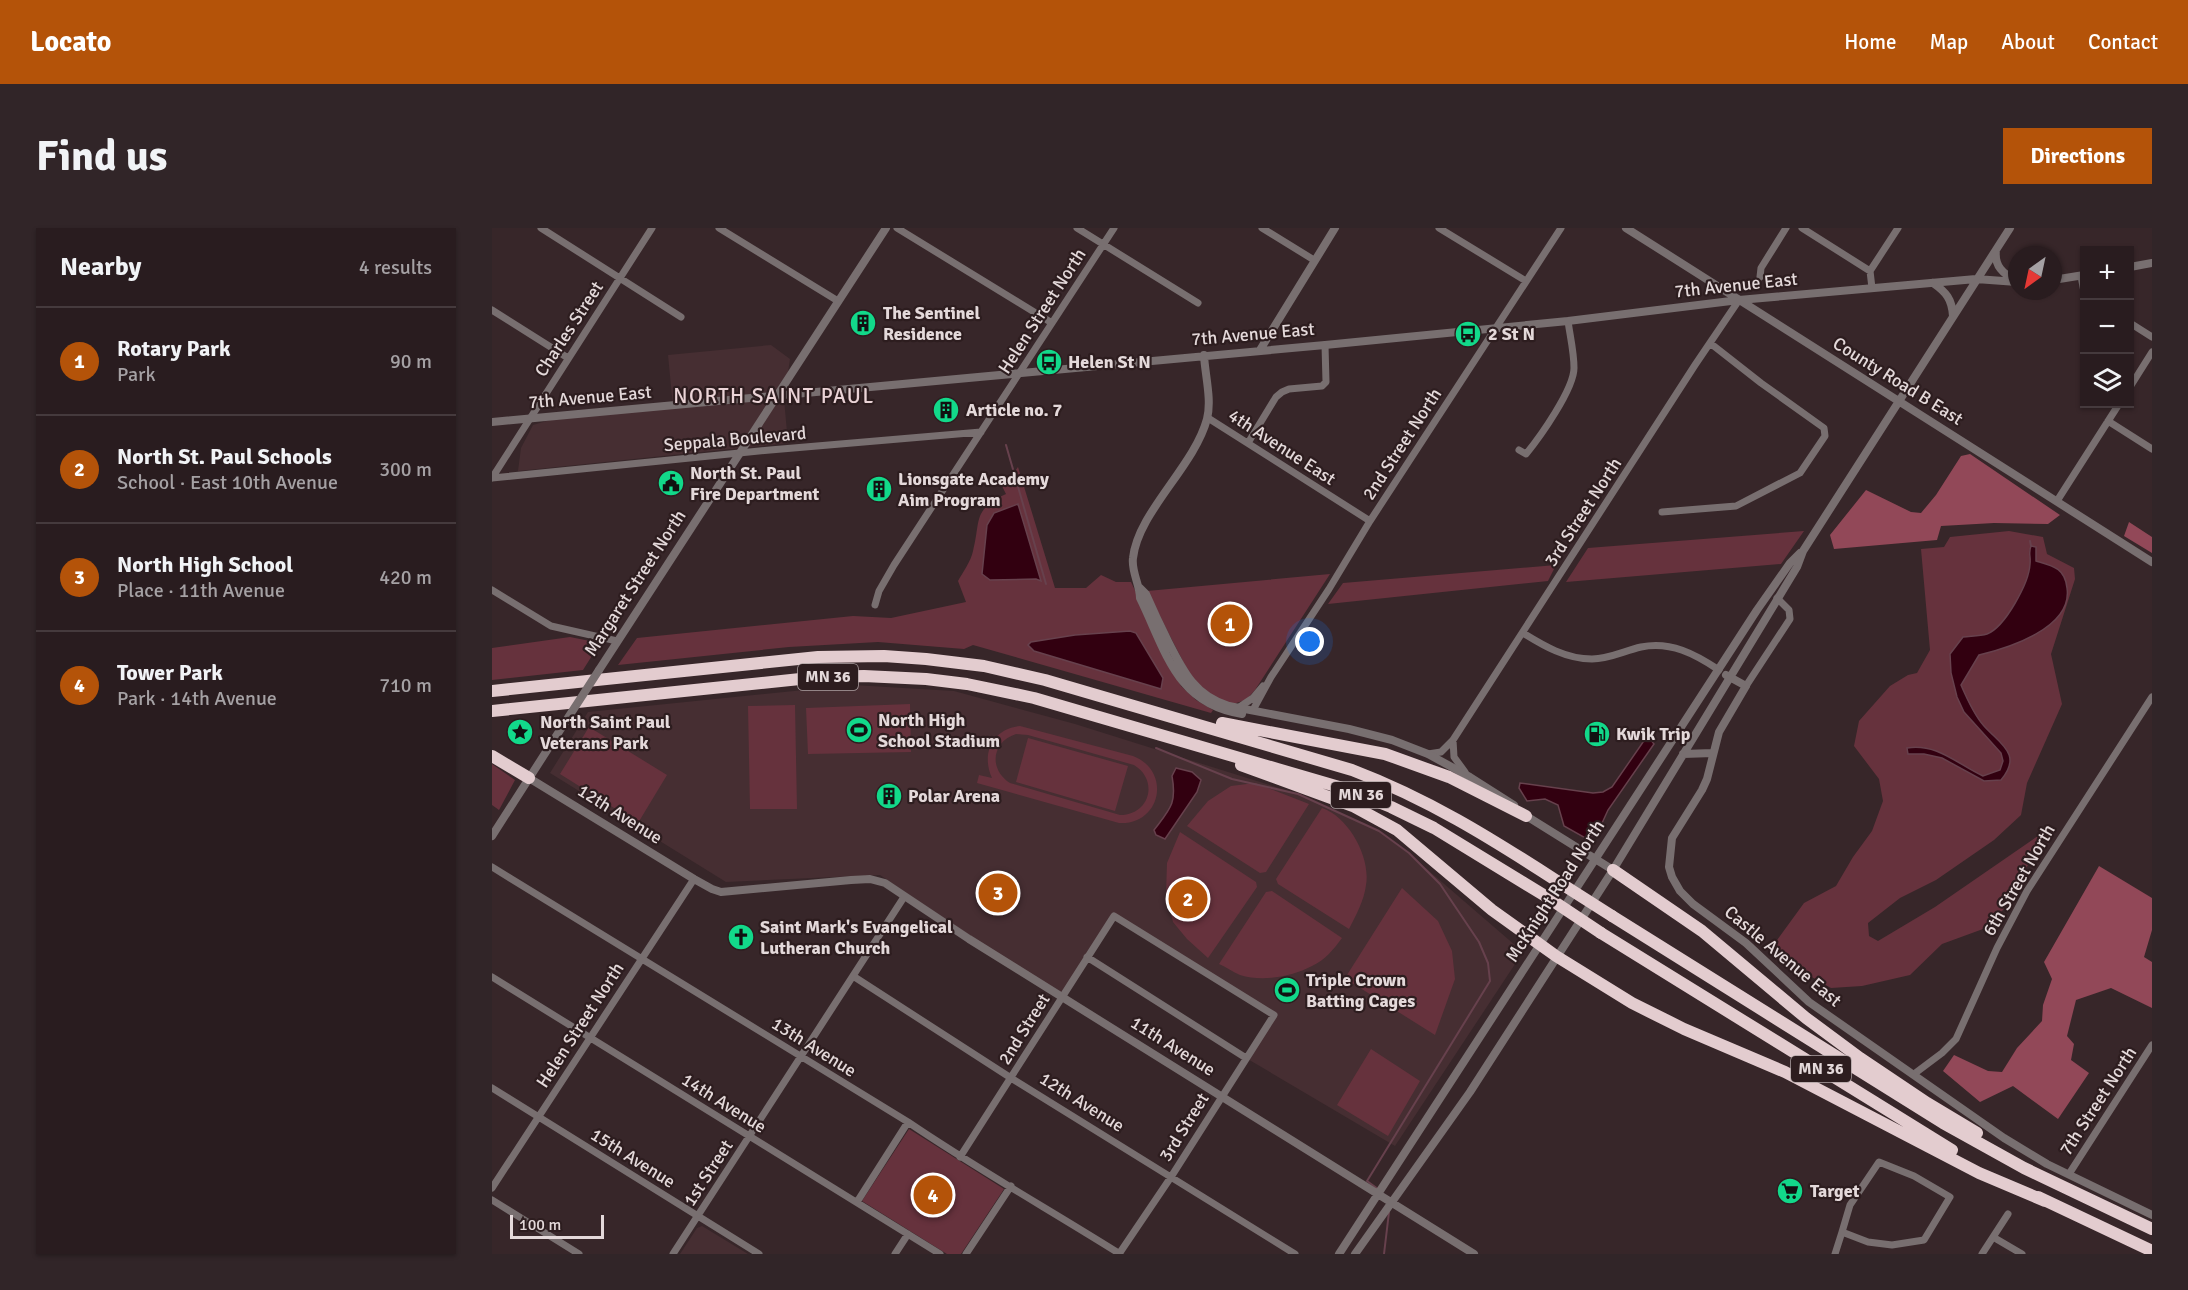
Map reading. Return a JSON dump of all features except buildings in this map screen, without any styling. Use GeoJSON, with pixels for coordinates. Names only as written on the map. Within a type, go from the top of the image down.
{"type":"FeatureCollection","features":[{"type":"Feature","properties":{"kind":"highway","name":"MN 36"},"geometry":{"type":"LineString","coordinates":[[492,691],[800,659],[884,656],[947,661],[1010,671],[1331,763],[1389,784],[1461,820],[1943,1123],[2057,1184],[2152,1229]]}},
{"type":"Feature","properties":{"kind":"highway","name":"MN 36"},"geometry":{"type":"LineString","coordinates":[[492,711],[819,677],[883,676],[948,681],[1004,691],[1327,782],[1391,807],[1471,849],[1601,933],[1950,1149],[2045,1201],[2152,1251]]}},
{"type":"Feature","properties":{"kind":"highway"},"geometry":{"type":"LineString","coordinates":[[1164,714],[1385,754],[1449,777],[1526,816]]}},
{"type":"Feature","properties":{"kind":"highway"},"geometry":{"type":"LineString","coordinates":[[1159,734],[1353,806],[1397,830],[1492,910],[1556,956],[1632,1003],[1684,1029],[1785,1072],[1979,1173],[2045,1201]]}},
{"type":"Feature","properties":{"kind":"highway"},"geometry":{"type":"LineString","coordinates":[[492,756],[529,778]]}},
{"type":"Feature","properties":{"kind":"highway"},"geometry":{"type":"LineString","coordinates":[[1613,870],[1702,931],[1806,1018],[1860,1058],[1927,1103],[2057,1184]]}},
{"type":"Feature","properties":{"kind":"street"},"geometry":{"type":"LineString","coordinates":[[541,228],[681,317]]}},
{"type":"Feature","properties":{"kind":"street","name":"Charles Street"},"geometry":{"type":"LineString","coordinates":[[492,478],[652,228]]}},
{"type":"Feature","properties":{"kind":"street"},"geometry":{"type":"LineString","coordinates":[[719,228],[838,302]]}},
{"type":"Feature","properties":{"kind":"street","name":"Margaret Street North"},"geometry":{"type":"LineString","coordinates":[[492,836],[886,228]]}},
{"type":"Feature","properties":{"kind":"street"},"geometry":{"type":"LineString","coordinates":[[897,228],[1052,323]]}},
{"type":"Feature","properties":{"kind":"street"},"geometry":{"type":"LineString","coordinates":[[1077,228],[1198,303]]}},
{"type":"Feature","properties":{"kind":"street","name":"Helen Street North"},"geometry":{"type":"LineString","coordinates":[[875,605],[879,591],[894,565],[1114,228]]}},
{"type":"Feature","properties":{"kind":"street"},"geometry":{"type":"LineString","coordinates":[[1262,228],[1314,260]]}},
{"type":"Feature","properties":{"kind":"street"},"geometry":{"type":"LineString","coordinates":[[1260,350],[1335,228]]}},
{"type":"Feature","properties":{"kind":"street"},"geometry":{"type":"LineString","coordinates":[[1439,228],[1526,281]]}},
{"type":"Feature","properties":{"kind":"street","name":"2nd Street North"},"geometry":{"type":"LineString","coordinates":[[1253,710],[1271,677],[1329,589],[1370,521],[1561,228]]}},
{"type":"Feature","properties":{"kind":"street","name":"County Road B East"},"geometry":{"type":"LineString","coordinates":[[1626,228],[2152,562]]}},
{"type":"Feature","properties":{"kind":"street"},"geometry":{"type":"LineString","coordinates":[[1760,277],[1761,268],[1786,228]]}},
{"type":"Feature","properties":{"kind":"street"},"geometry":{"type":"LineString","coordinates":[[1802,228],[1870,271]]}},
{"type":"Feature","properties":{"kind":"street"},"geometry":{"type":"LineString","coordinates":[[1872,288],[1870,271],[1898,228]]}},
{"type":"Feature","properties":{"kind":"street","name":"McKnight Road North"},"geometry":{"type":"LineString","coordinates":[[1355,1254],[1470,1092],[1613,870],[1797,567],[1803,551],[2010,228]]}},
{"type":"Feature","properties":{"kind":"street"},"geometry":{"type":"LineString","coordinates":[[1996,250],[1995,258],[1999,268],[2008,277]]}},
{"type":"Feature","properties":{"kind":"street"},"geometry":{"type":"LineString","coordinates":[[2134,266],[2152,263]]}},
{"type":"Feature","properties":{"kind":"street"},"geometry":{"type":"LineString","coordinates":[[2062,279],[2080,276]]}},
{"type":"Feature","properties":{"kind":"street","name":"7th Avenue East"},"geometry":{"type":"LineString","coordinates":[[492,422],[1325,345],[1568,321],[1739,300],[1976,279],[2008,281]]}},
{"type":"Feature","properties":{"kind":"street"},"geometry":{"type":"LineString","coordinates":[[1932,283],[1945,291],[1950,298],[1953,316]]}},
{"type":"Feature","properties":{"kind":"street","name":"3rd Street North"},"geometry":{"type":"LineString","coordinates":[[1428,754],[1441,752],[1453,740],[1739,300]]}},
{"type":"Feature","properties":{"kind":"street"},"geometry":{"type":"LineString","coordinates":[[492,310],[568,358]]}},
{"type":"Feature","properties":{"kind":"street"},"geometry":{"type":"LineString","coordinates":[[1518,450],[1526,454],[1541,435],[1568,389],[1574,370],[1568,321]]}},
{"type":"Feature","properties":{"kind":"street"},"geometry":{"type":"LineString","coordinates":[[2134,326],[2152,337]]}},
{"type":"Feature","properties":{"kind":"street"},"geometry":{"type":"LineString","coordinates":[[1662,512],[1736,506],[1800,473],[1825,436],[1824,428],[1710,343]]}},
{"type":"Feature","properties":{"kind":"street"},"geometry":{"type":"LineString","coordinates":[[1248,444],[1276,397],[1282,392],[1322,386],[1326,382],[1325,345]]}},
{"type":"Feature","properties":{"kind":"street"},"geometry":{"type":"LineString","coordinates":[[2134,381],[2152,352]]}},
{"type":"Feature","properties":{"kind":"street"},"geometry":{"type":"LineString","coordinates":[[1204,355],[1208,418],[1194,450],[1149,517],[1132,559],[1140,588],[1140,598],[1176,673],[1186,688],[1201,700],[1218,709],[1241,714],[1253,710]]}},
{"type":"Feature","properties":{"kind":"street"},"geometry":{"type":"LineString","coordinates":[[2057,501],[2116,408]]}},
{"type":"Feature","properties":{"kind":"street","name":"4th Avenue East"},"geometry":{"type":"LineString","coordinates":[[1208,418],[1370,521]]}},
{"type":"Feature","properties":{"kind":"street"},"geometry":{"type":"LineString","coordinates":[[2108,421],[2152,449]]}},
{"type":"Feature","properties":{"kind":"street","name":"Seppala Boulevard"},"geometry":{"type":"LineString","coordinates":[[492,478],[981,432]]}},
{"type":"Feature","properties":{"kind":"street","name":"McKnight Road North"},"geometry":{"type":"LineString","coordinates":[[1339,1254],[1719,670],[1790,563],[1803,551]]}},
{"type":"Feature","properties":{"kind":"street"},"geometry":{"type":"LineString","coordinates":[[1140,588],[1146,594],[1186,677],[1197,689],[1212,699],[1238,708],[1349,729],[1392,740],[1428,754],[1509,801],[1526,816],[1613,870]]}},
{"type":"Feature","properties":{"kind":"street"},"geometry":{"type":"LineString","coordinates":[[492,590],[551,626],[617,641]]}},
{"type":"Feature","properties":{"kind":"street","name":"Castle Avenue East"},"geometry":{"type":"LineString","coordinates":[[1777,598],[1789,609],[1790,619],[1724,722],[1707,779],[1672,838],[1669,867],[1676,885],[1686,898],[1746,943],[1809,1002],[2016,1146],[2152,1215]]}},
{"type":"Feature","properties":{"kind":"street"},"geometry":{"type":"LineString","coordinates":[[1523,633],[1547,647],[1579,658],[1594,659],[1642,647],[1670,646],[1698,656],[1746,686]]}},
{"type":"Feature","properties":{"kind":"street","name":"2nd Street North"},"geometry":{"type":"LineString","coordinates":[[1238,708],[1252,698],[1271,677]]}},
{"type":"Feature","properties":{"kind":"street","name":"6th Street North"},"geometry":{"type":"LineString","coordinates":[[1914,1074],[1956,1039],[1997,948],[2027,891],[2152,697]]}},
{"type":"Feature","properties":{"kind":"street"},"geometry":{"type":"LineString","coordinates":[[1453,740],[1454,757],[1470,777]]}},
{"type":"Feature","properties":{"kind":"street"},"geometry":{"type":"LineString","coordinates":[[1683,754],[1713,753]]}},
{"type":"Feature","properties":{"kind":"street","name":"12th Avenue"},"geometry":{"type":"LineString","coordinates":[[529,778],[712,890],[721,892],[852,880]]}},
{"type":"Feature","properties":{"kind":"street","name":"13th Avenue"},"geometry":{"type":"LineString","coordinates":[[492,867],[1119,1254]]}},
{"type":"Feature","properties":{"kind":"street","name":"Helen Street North"},"geometry":{"type":"LineString","coordinates":[[492,1188],[694,879]]}},
{"type":"Feature","properties":{"kind":"street","name":"11th Avenue"},"geometry":{"type":"LineString","coordinates":[[852,880],[881,881],[1062,997],[1474,1254]]}},
{"type":"Feature","properties":{"kind":"street","name":"1st Street"},"geometry":{"type":"LineString","coordinates":[[673,1254],[904,897]]}},
{"type":"Feature","properties":{"kind":"street","name":"2nd Street"},"geometry":{"type":"LineString","coordinates":[[960,1157],[1114,916],[1274,1015]]}},
{"type":"Feature","properties":{"kind":"street"},"geometry":{"type":"LineString","coordinates":[[1087,957],[1246,1058]]}},
{"type":"Feature","properties":{"kind":"street","name":"14th Avenue"},"geometry":{"type":"LineString","coordinates":[[492,976],[940,1254]]}},
{"type":"Feature","properties":{"kind":"street","name":"12th Avenue"},"geometry":{"type":"LineString","coordinates":[[853,976],[1011,1078],[1295,1254]]}},
{"type":"Feature","properties":{"kind":"street","name":"3rd Street"},"geometry":{"type":"LineString","coordinates":[[1119,1254],[1274,1015]]}},
{"type":"Feature","properties":{"kind":"street","name":"7th Street North"},"geometry":{"type":"LineString","coordinates":[[2069,1174],[2152,1044]]}},
{"type":"Feature","properties":{"kind":"street","name":"15th Avenue"},"geometry":{"type":"LineString","coordinates":[[492,1088],[759,1254]]}},
{"type":"Feature","properties":{"kind":"street"},"geometry":{"type":"LineString","coordinates":[[857,1202],[908,1122]]}},
{"type":"Feature","properties":{"kind":"street"},"geometry":{"type":"LineString","coordinates":[[1835,1254],[1850,1205],[1879,1162],[1914,1176],[1950,1197],[1924,1240],[1884,1244],[1868,1242],[1842,1232]]}},
{"type":"Feature","properties":{"kind":"street"},"geometry":{"type":"LineString","coordinates":[[966,1254],[1011,1186]]}},
{"type":"Feature","properties":{"kind":"street"},"geometry":{"type":"LineString","coordinates":[[492,1200],[579,1254]]}},
{"type":"Feature","properties":{"kind":"street"},"geometry":{"type":"LineString","coordinates":[[1982,1254],[2008,1214]]}},
{"type":"Feature","properties":{"kind":"street"},"geometry":{"type":"LineString","coordinates":[[895,1254],[908,1234]]}},
{"type":"Feature","properties":{"kind":"street"},"geometry":{"type":"LineString","coordinates":[[1993,1237],[2022,1254]]}},
{"type":"Feature","properties":{"kind":"shaded area"},"geometry":{"type":"Polygon","coordinates":[[[771,345],[790,359],[784,399],[788,443],[518,471],[521,448],[533,425],[550,420],[673,407],[668,355],[771,345]]]}},
{"type":"Feature","properties":{"kind":"shaded area"},"geometry":{"type":"Polygon","coordinates":[[[1970,454],[2060,515],[2048,524],[1994,523],[1941,526],[1937,540],[1834,549],[1830,535],[1866,490],[1911,512],[1921,513],[1936,495],[1961,456],[1970,454]]]}},
{"type":"Feature","properties":{"kind":"shaded area"},"geometry":{"type":"Polygon","coordinates":[[[1018,467],[1055,588],[1086,588],[1101,575],[1116,582],[1131,582],[1181,686],[1196,700],[1213,710],[1211,713],[973,645],[964,649],[878,642],[789,647],[618,665],[637,638],[853,616],[891,618],[966,602],[958,581],[972,555],[980,517],[988,505],[1006,494],[1001,484],[1005,485],[1018,467]]]}},
{"type":"Feature","properties":{"kind":"shaded area"},"geometry":{"type":"Polygon","coordinates":[[[1018,504],[1041,581],[1036,579],[990,580],[982,574],[987,525],[994,513],[1018,504]]]}},
{"type":"Feature","properties":{"kind":"shaded area"},"geometry":{"type":"Polygon","coordinates":[[[2129,522],[2152,537],[2152,553],[2124,536],[2129,522]]]}},
{"type":"Feature","properties":{"kind":"shaded area"},"geometry":{"type":"Polygon","coordinates":[[[1804,531],[1781,564],[1566,582],[1588,548],[1804,531]]]}},
{"type":"Feature","properties":{"kind":"shaded area"},"geometry":{"type":"Polygon","coordinates":[[[2009,531],[2043,537],[2047,554],[2074,568],[2075,579],[2051,654],[2062,704],[2027,783],[2021,815],[1994,840],[1936,880],[1900,898],[1868,923],[1869,936],[1878,941],[1935,907],[2048,829],[2003,910],[1983,929],[1942,944],[1910,975],[1862,986],[1831,988],[1777,954],[1772,947],[1804,903],[1836,886],[1872,831],[1883,801],[1879,779],[1854,746],[1859,721],[1890,686],[1908,675],[1917,673],[1930,650],[1921,549],[1944,547],[1950,537],[2009,531]]]}},
{"type":"Feature","properties":{"kind":"shaded area"},"geometry":{"type":"Polygon","coordinates":[[[2031,546],[2036,547],[2036,561],[2053,566],[2064,576],[2067,588],[2066,602],[2060,614],[2036,634],[2006,647],[1979,655],[1961,685],[1977,717],[2007,750],[2010,763],[2007,771],[2001,780],[1984,781],[1942,758],[1924,754],[1908,754],[1907,748],[1918,747],[1937,751],[1983,776],[2000,770],[2003,761],[2001,753],[1964,712],[1957,697],[1951,673],[1950,654],[1963,637],[1987,634],[1994,630],[2008,614],[2021,593],[2029,572],[2031,546]]]}},
{"type":"Feature","properties":{"kind":"shaded area"},"geometry":{"type":"Polygon","coordinates":[[[1556,565],[1548,581],[1328,604],[1343,583],[1556,565]]]}},
{"type":"Feature","properties":{"kind":"shaded area"},"geometry":{"type":"Polygon","coordinates":[[[1330,574],[1255,690],[1246,700],[1233,704],[1217,699],[1192,679],[1147,591],[1330,574]]]}},
{"type":"Feature","properties":{"kind":"shaded area"},"geometry":{"type":"Polygon","coordinates":[[[1130,631],[1136,633],[1163,678],[1161,689],[1034,651],[1028,645],[1031,642],[1075,635],[1130,631]]]}},
{"type":"Feature","properties":{"kind":"shaded area"},"geometry":{"type":"Polygon","coordinates":[[[570,637],[600,643],[583,670],[492,680],[492,648],[570,637]]]}},
{"type":"Feature","properties":{"kind":"shaded area"},"geometry":{"type":"Polygon","coordinates":[[[853,685],[954,691],[1075,724],[1298,794],[1379,831],[1399,845],[1523,952],[1395,1146],[1246,1058],[1274,1015],[1114,916],[1062,997],[880,875],[726,882],[550,773],[588,712],[853,685]]]}},
{"type":"Feature","properties":{"kind":"shaded area","name":"North High School Stadium"},"geometry":{"type":"Polygon","coordinates":[[[910,704],[911,752],[808,754],[806,708],[910,704]]]}},
{"type":"Feature","properties":{"kind":"shaded area"},"geometry":{"type":"Polygon","coordinates":[[[795,705],[797,809],[750,809],[748,706],[795,705]]]}},
{"type":"Feature","properties":{"kind":"shaded area"},"geometry":{"type":"Polygon","coordinates":[[[1020,726],[1133,756],[1145,763],[1153,773],[1157,784],[1152,807],[1133,821],[1119,823],[977,783],[979,775],[992,778],[988,760],[991,744],[996,737],[1010,728],[1020,726]],[[1016,734],[1008,738],[998,750],[996,764],[1003,777],[1010,783],[1120,815],[1138,809],[1148,796],[1147,779],[1134,765],[1028,735],[1016,734]]]}},
{"type":"Feature","properties":{"kind":"shaded area"},"geometry":{"type":"Polygon","coordinates":[[[589,727],[667,775],[638,823],[560,774],[589,727]]]}},
{"type":"Feature","properties":{"kind":"shaded area"},"geometry":{"type":"Polygon","coordinates":[[[1650,732],[1654,744],[1608,810],[1597,834],[1587,839],[1564,826],[1558,805],[1545,799],[1527,801],[1519,788],[1520,783],[1593,793],[1603,792],[1612,787],[1650,732]]]}},
{"type":"Feature","properties":{"kind":"shaded area"},"geometry":{"type":"Polygon","coordinates":[[[1028,738],[1128,766],[1115,811],[1016,782],[1028,738]]]}},
{"type":"Feature","properties":{"kind":"shaded area"},"geometry":{"type":"Polygon","coordinates":[[[492,764],[515,780],[499,810],[492,805],[492,764]]]}},
{"type":"Feature","properties":{"kind":"shaded area"},"geometry":{"type":"Polygon","coordinates":[[[1176,768],[1192,772],[1201,780],[1197,792],[1165,839],[1156,835],[1154,830],[1171,806],[1174,793],[1172,776],[1176,768]]]}},
{"type":"Feature","properties":{"kind":"shaded area"},"geometry":{"type":"Polygon","coordinates":[[[1255,783],[1309,804],[1266,872],[1260,873],[1187,826],[1208,801],[1231,786],[1255,783]]]}},
{"type":"Feature","properties":{"kind":"shaded area"},"geometry":{"type":"Polygon","coordinates":[[[1322,808],[1341,820],[1349,829],[1365,863],[1367,874],[1365,891],[1349,929],[1278,884],[1276,879],[1322,808]]]}},
{"type":"Feature","properties":{"kind":"shaded area"},"geometry":{"type":"Polygon","coordinates":[[[1180,832],[1256,882],[1257,887],[1208,958],[1187,939],[1173,922],[1166,895],[1167,863],[1180,832]]]}},
{"type":"Feature","properties":{"kind":"shaded area"},"geometry":{"type":"Polygon","coordinates":[[[2099,866],[2152,898],[2152,930],[2144,957],[2152,962],[2152,1008],[2111,988],[2076,1000],[2067,1036],[2074,1044],[2071,1060],[2089,1073],[2058,1119],[2013,1086],[1980,1102],[1943,1071],[1954,1055],[1988,1071],[2002,1072],[2017,1048],[2042,1021],[2043,1005],[2052,979],[2044,962],[2099,866]]]}},
{"type":"Feature","properties":{"kind":"shaded area"},"geometry":{"type":"Polygon","coordinates":[[[1402,888],[1438,921],[1452,951],[1455,979],[1435,1035],[1349,981],[1347,975],[1402,888]]]}},
{"type":"Feature","properties":{"kind":"shaded area"},"geometry":{"type":"Polygon","coordinates":[[[1272,891],[1342,938],[1317,964],[1286,976],[1249,977],[1219,964],[1266,892],[1272,891]]]}},
{"type":"Feature","properties":{"kind":"shaded area"},"geometry":{"type":"Polygon","coordinates":[[[1371,1049],[1420,1081],[1388,1136],[1337,1105],[1371,1049]]]}},
{"type":"Feature","properties":{"kind":"shaded area"},"geometry":{"type":"Polygon","coordinates":[[[909,1129],[1004,1189],[961,1254],[947,1254],[862,1201],[909,1129]]]}},
{"type":"Feature","properties":{"kind":"shaded area"},"geometry":{"type":"Polygon","coordinates":[[[702,1226],[748,1254],[680,1254],[697,1228],[702,1226]]]}},
{"type":"Feature","properties":{"kind":"waterway"},"geometry":{"type":"LineString","coordinates":[[1006,445],[1046,584]]}},
{"type":"Feature","properties":{"kind":"waterway"},"geometry":{"type":"LineString","coordinates":[[2030,541],[2031,546]]}},
{"type":"Feature","properties":{"kind":"waterway"},"geometry":{"type":"LineString","coordinates":[[1156,748],[1232,779],[1298,794],[1379,831],[1409,853],[1440,884],[1479,942],[1488,963],[1490,981],[1367,1181],[1378,1189]]}},
{"type":"Feature","properties":{"kind":"waterway"},"geometry":{"type":"LineString","coordinates":[[1384,1254],[1389,1212]]}},
{"type":"Feature","properties":{"kind":"place","name":"The Sentinel Residence"},"geometry":{"type":"Point","coordinates":[863,323]}},
{"type":"Feature","properties":{"kind":"place","name":"2 St N"},"geometry":{"type":"Point","coordinates":[1468,334]}},
{"type":"Feature","properties":{"kind":"place","name":"Helen St N"},"geometry":{"type":"Point","coordinates":[1049,362]}},
{"type":"Feature","properties":{"kind":"place","name":"Article no. 7"},"geometry":{"type":"Point","coordinates":[946,410]}},
{"type":"Feature","properties":{"kind":"place","name":"North St. Paul Fire Department"},"geometry":{"type":"Point","coordinates":[671,483]}},
{"type":"Feature","properties":{"kind":"place","name":"Lionsgate Academy Aim Program"},"geometry":{"type":"Point","coordinates":[879,489]}},
{"type":"Feature","properties":{"kind":"place","name":"Rotary Park"},"geometry":{"type":"Point","coordinates":[1230,624]}},
{"type":"Feature","properties":{"kind":"place","name":"North High School Stadium"},"geometry":{"type":"Point","coordinates":[859,730]}},
{"type":"Feature","properties":{"kind":"place","name":"North Saint Paul Veterans Park"},"geometry":{"type":"Point","coordinates":[520,732]}},
{"type":"Feature","properties":{"kind":"place","name":"Kwik Trip"},"geometry":{"type":"Point","coordinates":[1597,734]}},
{"type":"Feature","properties":{"kind":"place","name":"Polar Arena"},"geometry":{"type":"Point","coordinates":[889,796]}},
{"type":"Feature","properties":{"kind":"place","name":"North High School"},"geometry":{"type":"Point","coordinates":[998,893]}},
{"type":"Feature","properties":{"kind":"place","name":"North St. Paul Schools"},"geometry":{"type":"Point","coordinates":[1188,899]}},
{"type":"Feature","properties":{"kind":"place","name":"Saint Mark's Evangelical Lutheran Church"},"geometry":{"type":"Point","coordinates":[741,937]}},
{"type":"Feature","properties":{"kind":"place","name":"Triple Crown Batting Cages"},"geometry":{"type":"Point","coordinates":[1287,990]}},
{"type":"Feature","properties":{"kind":"place","name":"Target"},"geometry":{"type":"Point","coordinates":[1790,1191]}},
{"type":"Feature","properties":{"kind":"place","name":"Tower Park"},"geometry":{"type":"Point","coordinates":[933,1195]}},
{"type":"Feature","properties":{"kind":"district","name":"NORTH SAINT PAUL"},"geometry":{"type":"Point","coordinates":[774,396]}}]}
